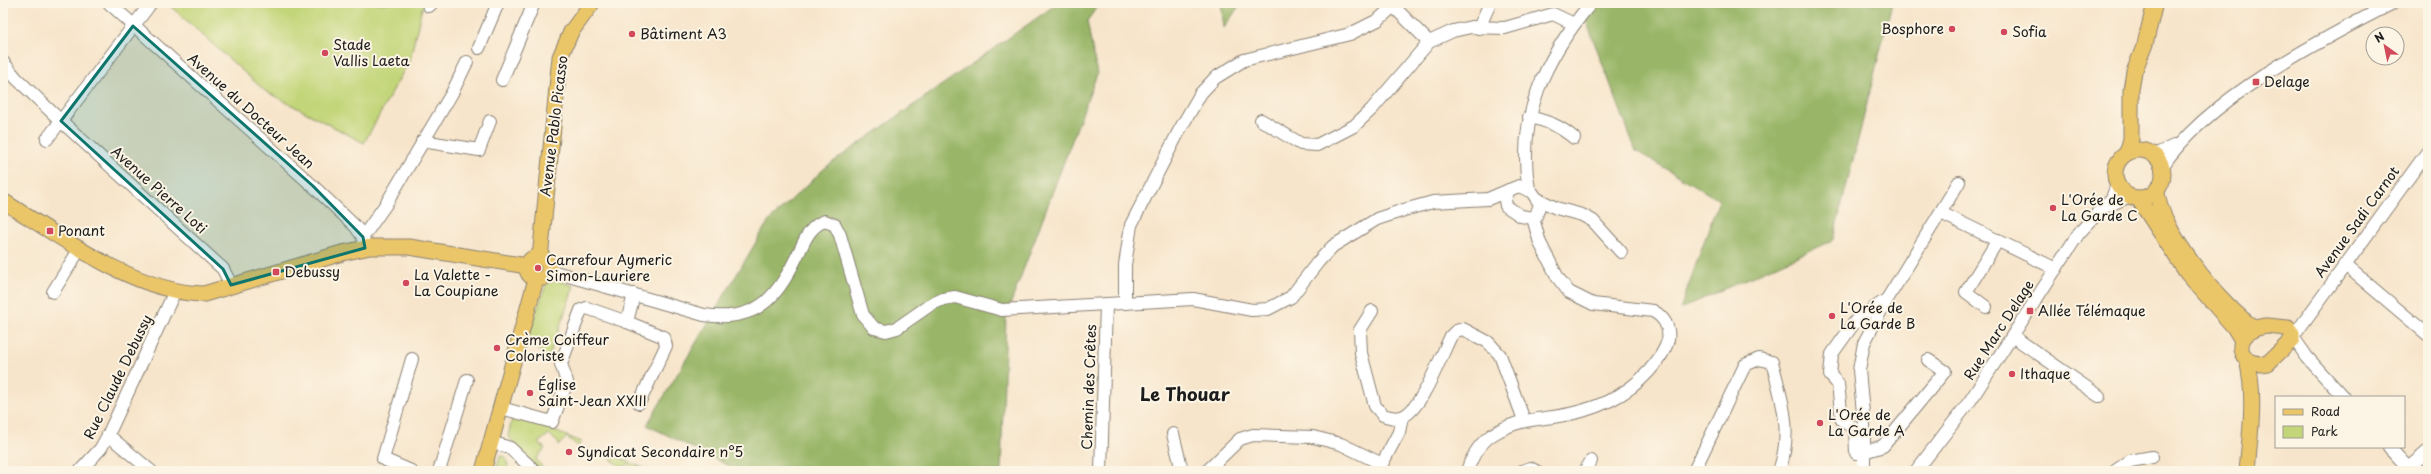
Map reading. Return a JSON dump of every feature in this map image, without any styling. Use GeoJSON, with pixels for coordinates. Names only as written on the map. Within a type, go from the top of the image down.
{"type":"FeatureCollection","features":[{"type":"Feature","properties":{"kind":"main road","name":"Avenue Pablo Picasso"},"geometry":{"type":"LineString","coordinates":[[544,264],[560,57],[571,32],[592,3]]}},
{"type":"Feature","properties":{"kind":"main road"},"geometry":{"type":"LineString","coordinates":[[2134,197],[2152,194],[2157,189],[2163,175],[2162,167],[2150,153],[2139,130],[2140,91],[2145,44],[2155,3]]}},
{"type":"Feature","properties":{"kind":"main road"},"geometry":{"type":"LineString","coordinates":[[2145,44],[2134,72],[2131,90],[2131,139],[2127,153],[2116,167],[2118,185],[2134,197],[2187,273],[2234,327],[2242,340]]}},
{"type":"Feature","properties":{"kind":"main road"},"geometry":{"type":"LineString","coordinates":[[2127,153],[2137,150],[2150,153]]}},
{"type":"Feature","properties":{"kind":"main road"},"geometry":{"type":"LineString","coordinates":[[2157,189],[2159,206],[2178,242],[2227,304],[2242,321],[2255,328],[2287,337],[2268,363],[2260,381],[2252,411]]}},
{"type":"Feature","properties":{"kind":"main road"},"geometry":{"type":"LineString","coordinates":[[3,201],[79,250],[96,259],[175,291],[204,294],[364,242],[409,247],[527,266]]}},
{"type":"Feature","properties":{"kind":"main road"},"geometry":{"type":"LineString","coordinates":[[531,260],[544,264],[542,278],[536,279],[528,273],[527,266],[531,260]]}},
{"type":"Feature","properties":{"kind":"main road"},"geometry":{"type":"LineString","coordinates":[[483,471],[536,279]]}},
{"type":"Feature","properties":{"kind":"main road"},"geometry":{"type":"LineString","coordinates":[[2247,471],[2252,411],[2251,380],[2247,360],[2241,350],[2242,340],[2246,333],[2255,328]]}},
{"type":"Feature","properties":{"kind":"main road"},"geometry":{"type":"LineString","coordinates":[[2247,360],[2259,364],[2268,363]]}},
{"type":"Feature","properties":{"kind":"street","name":"Avenue du Docteur Jean"},"geometry":{"type":"LineString","coordinates":[[109,3],[313,186],[364,242]]}},
{"type":"Feature","properties":{"kind":"street"},"geometry":{"type":"LineString","coordinates":[[47,139],[150,3]]}},
{"type":"Feature","properties":{"kind":"street"},"geometry":{"type":"LineString","coordinates":[[479,48],[498,3]]}},
{"type":"Feature","properties":{"kind":"street"},"geometry":{"type":"LineString","coordinates":[[502,80],[534,3]]}},
{"type":"Feature","properties":{"kind":"street"},"geometry":{"type":"LineString","coordinates":[[1479,28],[1490,3]]}},
{"type":"Feature","properties":{"kind":"street"},"geometry":{"type":"LineString","coordinates":[[1529,190],[1525,161],[1530,117],[1538,87],[1574,24],[1591,3]]}},
{"type":"Feature","properties":{"kind":"street"},"geometry":{"type":"LineString","coordinates":[[2162,167],[2178,145],[2228,102],[2256,82],[2314,45],[2393,3]]}},
{"type":"Feature","properties":{"kind":"street"},"geometry":{"type":"LineString","coordinates":[[1125,303],[1125,265],[1131,225],[1179,130],[1201,93],[1215,78],[1244,60],[1350,34],[1378,20],[1396,5],[1429,42]]}},
{"type":"Feature","properties":{"kind":"street"},"geometry":{"type":"LineString","coordinates":[[1260,120],[1301,144],[1317,145],[1354,126],[1372,109],[1429,42],[1453,31],[1471,27],[1505,28],[1553,14],[1574,24]]}},
{"type":"Feature","properties":{"kind":"street","name":"Avenue Pierre Loti"},"geometry":{"type":"LineString","coordinates":[[3,62],[16,78],[61,121],[224,269],[231,285]]}},
{"type":"Feature","properties":{"kind":"street"},"geometry":{"type":"LineString","coordinates":[[364,242],[422,141],[452,93],[467,62]]}},
{"type":"Feature","properties":{"kind":"street"},"geometry":{"type":"LineString","coordinates":[[1530,117],[1552,123],[1574,138]]}},
{"type":"Feature","properties":{"kind":"street"},"geometry":{"type":"LineString","coordinates":[[422,141],[479,150],[490,121]]}},
{"type":"Feature","properties":{"kind":"street"},"geometry":{"type":"LineString","coordinates":[[2150,153],[2178,145]]}},
{"type":"Feature","properties":{"kind":"street","name":"Avenue Sadi Carnot"},"geometry":{"type":"LineString","coordinates":[[2287,337],[2309,311],[2428,151]]}},
{"type":"Feature","properties":{"kind":"street"},"geometry":{"type":"LineString","coordinates":[[1506,206],[1505,200],[1525,161]]}},
{"type":"Feature","properties":{"kind":"street"},"geometry":{"type":"LineString","coordinates":[[1864,462],[1859,370],[1864,343],[1887,299],[1959,182]]}},
{"type":"Feature","properties":{"kind":"street","name":"Rue Marc Delage"},"geometry":{"type":"LineString","coordinates":[[1916,471],[1962,413],[2014,337],[2056,269],[2086,225],[2106,206],[2112,198],[2118,185]]}},
{"type":"Feature","properties":{"kind":"street"},"geometry":{"type":"LineString","coordinates":[[544,264],[634,294],[704,315],[727,318],[742,315],[763,304],[781,287],[810,231],[825,221],[832,222],[838,228],[863,315],[874,328],[886,331],[897,328],[930,305],[943,299],[955,297],[1002,310],[1106,305],[1193,298],[1252,310],[1268,309],[1291,297],[1318,262],[1333,246],[1377,219],[1433,202],[1488,199],[1512,188],[1524,187],[1538,199],[1556,208],[1582,215],[1593,221],[1622,252]]}},
{"type":"Feature","properties":{"kind":"street","name":"Rue Marc Delage"},"geometry":{"type":"LineString","coordinates":[[2106,206],[2134,197]]}},
{"type":"Feature","properties":{"kind":"street"},"geometry":{"type":"LineString","coordinates":[[1467,471],[1471,459],[1482,442],[1494,433],[1524,420],[1554,417],[1595,406],[1624,394],[1640,381],[1659,359],[1668,342],[1669,329],[1660,315],[1653,311],[1593,304],[1569,292],[1558,278],[1540,243],[1521,216],[1506,206],[1488,199]]}},
{"type":"Feature","properties":{"kind":"street"},"geometry":{"type":"LineString","coordinates":[[1538,199],[1540,204],[1536,215],[1540,243]]}},
{"type":"Feature","properties":{"kind":"street"},"geometry":{"type":"LineString","coordinates":[[1521,216],[1536,215],[1556,208]]}},
{"type":"Feature","properties":{"kind":"street"},"geometry":{"type":"LineString","coordinates":[[1941,213],[2056,269]]}},
{"type":"Feature","properties":{"kind":"street"},"geometry":{"type":"LineString","coordinates":[[1986,307],[1966,292],[1998,240]]}},
{"type":"Feature","properties":{"kind":"street"},"geometry":{"type":"LineString","coordinates":[[53,292],[79,250]]}},
{"type":"Feature","properties":{"kind":"street"},"geometry":{"type":"LineString","coordinates":[[2344,264],[2428,335]]}},
{"type":"Feature","properties":{"kind":"street","name":"Rue Claude Debussy"},"geometry":{"type":"LineString","coordinates":[[80,471],[102,448],[175,291]]}},
{"type":"Feature","properties":{"kind":"street"},"geometry":{"type":"LineString","coordinates":[[627,322],[634,294]]}},
{"type":"Feature","properties":{"kind":"street"},"geometry":{"type":"LineString","coordinates":[[1887,299],[1857,318],[1832,354],[1830,375],[1838,384],[1842,420],[1855,430],[1857,461],[1864,462],[1883,446],[1945,371],[1928,360]]}},
{"type":"Feature","properties":{"kind":"street","name":"Chemin des Crêtes"},"geometry":{"type":"LineString","coordinates":[[1102,471],[1106,305]]}},
{"type":"Feature","properties":{"kind":"street"},"geometry":{"type":"LineString","coordinates":[[501,408],[552,422],[567,382],[561,364],[581,310],[587,308],[664,337],[666,346],[639,403]]}},
{"type":"Feature","properties":{"kind":"street"},"geometry":{"type":"LineString","coordinates":[[1372,311],[1360,330],[1361,353],[1375,406],[1383,415],[1394,418],[1402,417],[1411,412],[1427,386],[1451,336],[1456,331],[1463,329],[1488,342],[1500,355],[1524,420]]}},
{"type":"Feature","properties":{"kind":"street"},"geometry":{"type":"LineString","coordinates":[[2014,337],[2099,396]]}},
{"type":"Feature","properties":{"kind":"street"},"geometry":{"type":"LineString","coordinates":[[2287,337],[2342,396]]}},
{"type":"Feature","properties":{"kind":"street"},"geometry":{"type":"LineString","coordinates":[[411,471],[383,459],[412,359]]}},
{"type":"Feature","properties":{"kind":"street"},"geometry":{"type":"LineString","coordinates":[[1694,471],[1745,365],[1758,359],[1772,362],[1787,420],[1783,460],[1779,471]]}},
{"type":"Feature","properties":{"kind":"street"},"geometry":{"type":"LineString","coordinates":[[439,471],[468,380]]}},
{"type":"Feature","properties":{"kind":"street"},"geometry":{"type":"LineString","coordinates":[[1207,471],[1240,439],[1253,435],[1313,437],[1340,444],[1382,464],[1399,432],[1402,417]]}},
{"type":"Feature","properties":{"kind":"street"},"geometry":{"type":"LineString","coordinates":[[1173,434],[1182,471]]}},
{"type":"Feature","properties":{"kind":"street"},"geometry":{"type":"LineString","coordinates":[[108,435],[151,471]]}},
{"type":"Feature","properties":{"kind":"street"},"geometry":{"type":"LineString","coordinates":[[491,442],[510,448],[535,471]]}},
{"type":"Feature","properties":{"kind":"street"},"geometry":{"type":"LineString","coordinates":[[2390,448],[2410,469],[2428,451]]}},
{"type":"Feature","properties":{"kind":"street"},"geometry":{"type":"LineString","coordinates":[[2115,471],[2130,461],[2152,457]]}},
{"type":"Feature","properties":{"kind":"street"},"geometry":{"type":"LineString","coordinates":[[1522,471],[1530,468],[1536,471]]}},
{"type":"Feature","properties":{"kind":"highlighted area"},"geometry":{"type":"Polygon","coordinates":[[[133,26],[313,186],[363,237],[365,248],[231,285],[223,269],[61,121],[133,26]]]}},
{"type":"Feature","properties":{"kind":"green space"},"geometry":{"type":"Polygon","coordinates":[[[167,3],[426,3],[422,8],[410,59],[364,143],[265,91],[167,3]]]}},
{"type":"Feature","properties":{"kind":"green space"},"geometry":{"type":"Polygon","coordinates":[[[1058,3],[1100,3],[1087,21],[1097,74],[1006,316],[1001,471],[739,471],[647,425],[768,222],[826,167],[1058,3]]]}},
{"type":"Feature","properties":{"kind":"green space"},"geometry":{"type":"Polygon","coordinates":[[[1221,3],[1241,3],[1224,28],[1221,3]]]}},
{"type":"Feature","properties":{"kind":"green space"},"geometry":{"type":"Polygon","coordinates":[[[1605,3],[1892,3],[1833,240],[1680,309],[1719,200],[1636,151],[1583,13],[1605,3]]]}},
{"type":"Feature","properties":{"kind":"green space"},"geometry":{"type":"Polygon","coordinates":[[[556,280],[574,286],[548,360],[535,346],[528,335],[546,284],[556,280]]]}},
{"type":"Feature","properties":{"kind":"green space"},"geometry":{"type":"Polygon","coordinates":[[[513,415],[582,442],[578,446],[567,437],[558,446],[559,444],[549,434],[538,443],[545,448],[536,459],[544,470],[541,471],[515,447],[516,445],[508,436],[513,415]]]}},
{"type":"Feature","properties":{"kind":"green space"},"geometry":{"type":"Polygon","coordinates":[[[600,450],[651,471],[637,471],[628,464],[622,468],[600,450]]]}},
{"type":"Feature","properties":{"kind":"green space"},"geometry":{"type":"Polygon","coordinates":[[[500,456],[506,457],[508,466],[503,471],[496,471],[500,456]]]}},
{"type":"Feature","properties":{"kind":"place","name":"Bosphore"},"geometry":{"type":"Point","coordinates":[1952,29]}},
{"type":"Feature","properties":{"kind":"place","name":"Sofia"},"geometry":{"type":"Point","coordinates":[2004,32]}},
{"type":"Feature","properties":{"kind":"place","name":"Bâtiment A3"},"geometry":{"type":"Point","coordinates":[632,34]}},
{"type":"Feature","properties":{"kind":"place","name":"Stade Vallis Laeta"},"geometry":{"type":"Point","coordinates":[325,53]}},
{"type":"Feature","properties":{"kind":"place","name":"Delage"},"geometry":{"type":"Point","coordinates":[2256,82]}},
{"type":"Feature","properties":{"kind":"place","name":"L'Orée de La Garde C"},"geometry":{"type":"Point","coordinates":[2053,208]}},
{"type":"Feature","properties":{"kind":"place","name":"Ponant"},"geometry":{"type":"Point","coordinates":[50,231]}},
{"type":"Feature","properties":{"kind":"place","name":"Carrefour Aymeric Simon-Lauriere"},"geometry":{"type":"Point","coordinates":[538,268]}},
{"type":"Feature","properties":{"kind":"place","name":"Debussy"},"geometry":{"type":"Point","coordinates":[276,272]}},
{"type":"Feature","properties":{"kind":"place","name":"La Valette - La Coupiane"},"geometry":{"type":"Point","coordinates":[406,283]}},
{"type":"Feature","properties":{"kind":"place","name":"Allée Télémaque"},"geometry":{"type":"Point","coordinates":[2030,311]}},
{"type":"Feature","properties":{"kind":"place","name":"L'Orée de La Garde B"},"geometry":{"type":"Point","coordinates":[1832,316]}},
{"type":"Feature","properties":{"kind":"place","name":"Crème Coiffeur Coloriste"},"geometry":{"type":"Point","coordinates":[497,348]}},
{"type":"Feature","properties":{"kind":"place","name":"Ithaque"},"geometry":{"type":"Point","coordinates":[2012,374]}},
{"type":"Feature","properties":{"kind":"place","name":"Église Saint-Jean XXIII"},"geometry":{"type":"Point","coordinates":[530,393]}},
{"type":"Feature","properties":{"kind":"place","name":"L'Orée de La Garde A"},"geometry":{"type":"Point","coordinates":[1820,423]}},
{"type":"Feature","properties":{"kind":"place","name":"Syndicat Secondaire n°5"},"geometry":{"type":"Point","coordinates":[569,452]}},
{"type":"Feature","properties":{"kind":"district","name":"Le Thouar"},"geometry":{"type":"Point","coordinates":[1185,395]}}]}
